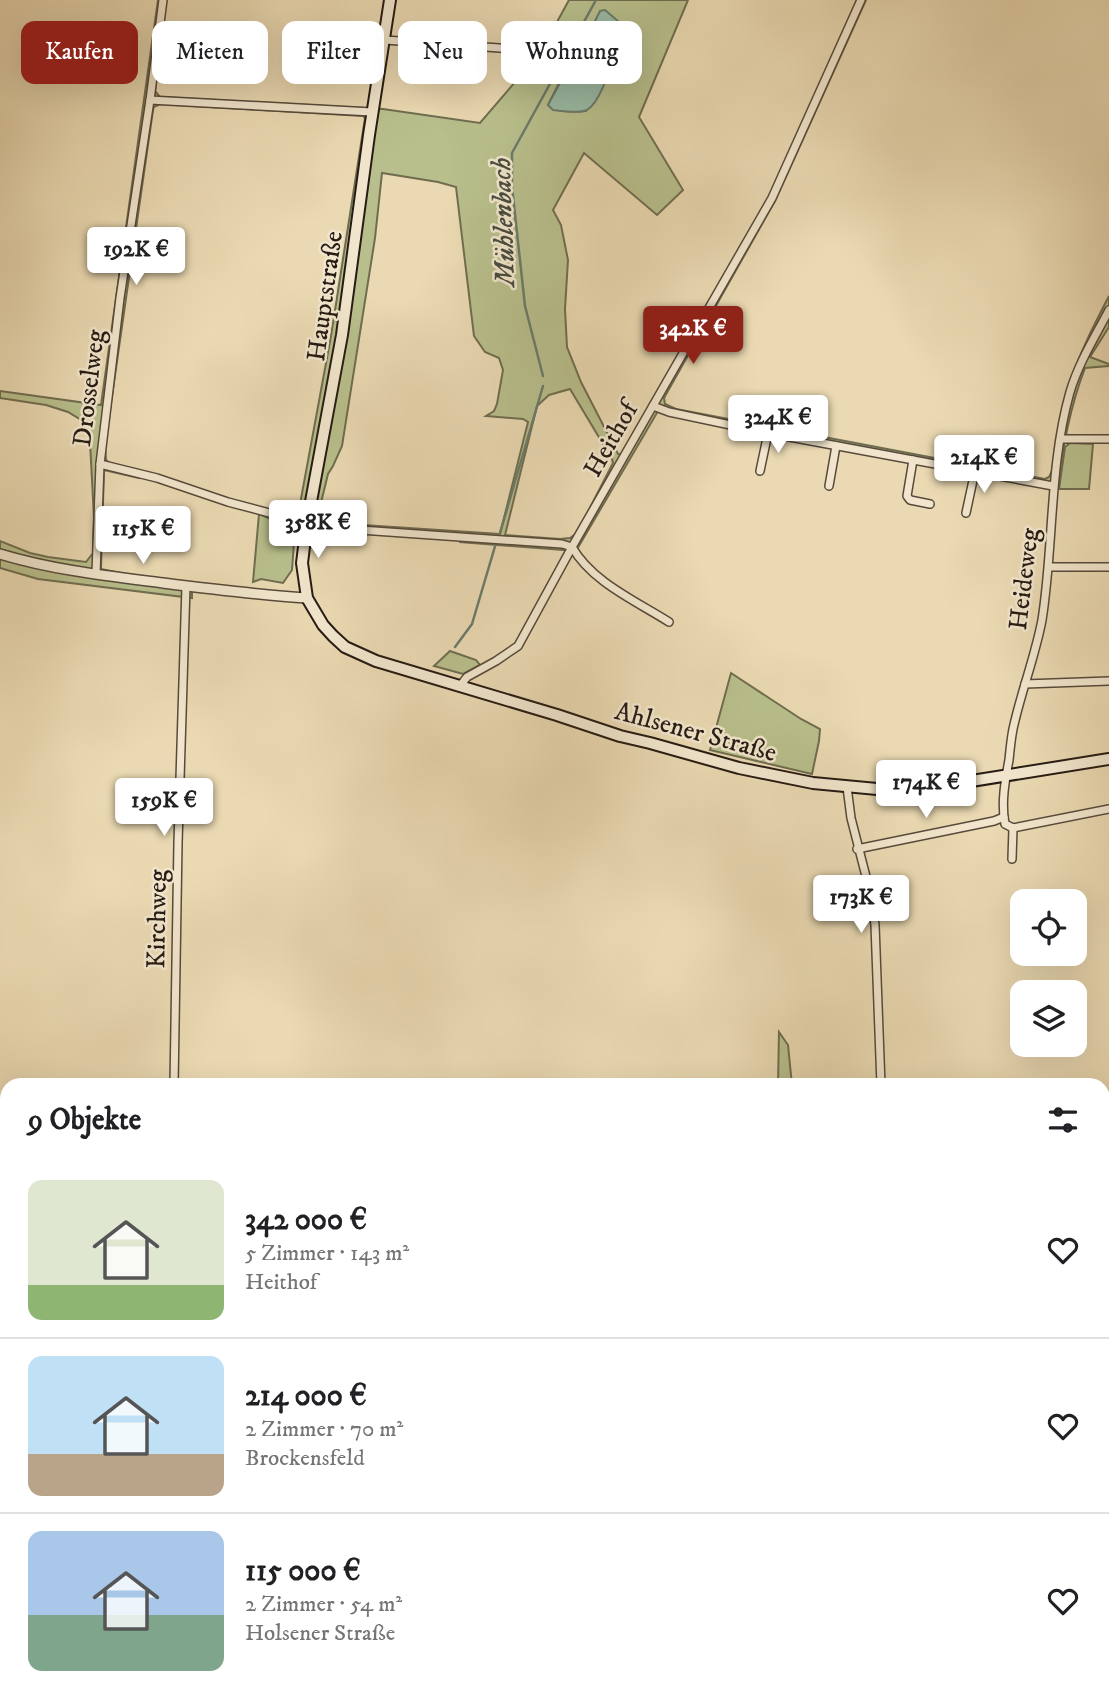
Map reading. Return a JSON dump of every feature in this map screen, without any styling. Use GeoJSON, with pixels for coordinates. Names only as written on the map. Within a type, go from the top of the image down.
{"type":"FeatureCollection","features":[{"type":"Feature","properties":{"kind":"main road","name":"Hauptstraße"},"geometry":{"type":"LineString","coordinates":[[307,598],[302,563],[307,523],[342,335],[390,0]]}},
{"type":"Feature","properties":{"kind":"main road","name":"Ahlsener Straße"},"geometry":{"type":"LineString","coordinates":[[307,598],[332,636],[345,647],[376,661],[620,736],[739,768],[813,783],[877,789],[934,787],[1109,759]]}},
{"type":"Feature","properties":{"kind":"street","name":"Drosselweg"},"geometry":{"type":"LineString","coordinates":[[96,574],[100,464],[120,298],[163,0]]}},
{"type":"Feature","properties":{"kind":"street","name":"Heithof"},"geometry":{"type":"LineString","coordinates":[[460,686],[467,677],[518,646],[772,198],[861,0]]}},
{"type":"Feature","properties":{"kind":"street"},"geometry":{"type":"LineString","coordinates":[[385,40],[501,48]]}},
{"type":"Feature","properties":{"kind":"street"},"geometry":{"type":"LineString","coordinates":[[150,100],[372,112]]}},
{"type":"Feature","properties":{"kind":"street","name":"Heideweg"},"geometry":{"type":"LineString","coordinates":[[1004,817],[1004,783],[1013,729],[1041,622],[1049,567],[1054,486],[1071,390],[1082,360],[1109,310]]}},
{"type":"Feature","properties":{"kind":"street"},"geometry":{"type":"LineString","coordinates":[[653,406],[669,412],[768,433],[1054,486]]}},
{"type":"Feature","properties":{"kind":"street"},"geometry":{"type":"LineString","coordinates":[[760,471],[768,433]]}},
{"type":"Feature","properties":{"kind":"street"},"geometry":{"type":"LineString","coordinates":[[1061,439],[1109,439]]}},
{"type":"Feature","properties":{"kind":"street"},"geometry":{"type":"LineString","coordinates":[[829,486],[836,446]]}},
{"type":"Feature","properties":{"kind":"street"},"geometry":{"type":"LineString","coordinates":[[913,460],[907,496],[911,500],[930,504]]}},
{"type":"Feature","properties":{"kind":"street"},"geometry":{"type":"LineString","coordinates":[[100,464],[157,478],[228,502],[307,523],[360,530],[562,544],[572,547],[606,583],[669,622]]}},
{"type":"Feature","properties":{"kind":"street"},"geometry":{"type":"LineString","coordinates":[[966,513],[975,471]]}},
{"type":"Feature","properties":{"kind":"street"},"geometry":{"type":"LineString","coordinates":[[0,554],[43,566],[96,574],[265,596],[307,598]]}},
{"type":"Feature","properties":{"kind":"street"},"geometry":{"type":"LineString","coordinates":[[1049,567],[1109,567]]}},
{"type":"Feature","properties":{"kind":"street","name":"Kirchweg"},"geometry":{"type":"LineString","coordinates":[[174,1078],[186,586]]}},
{"type":"Feature","properties":{"kind":"street"},"geometry":{"type":"LineString","coordinates":[[1025,684],[1109,681]]}},
{"type":"Feature","properties":{"kind":"street"},"geometry":{"type":"LineString","coordinates":[[848,787],[850,818],[875,925],[881,1078]]}},
{"type":"Feature","properties":{"kind":"street"},"geometry":{"type":"LineString","coordinates":[[857,849],[1004,817],[1005,824],[1013,828],[1109,809]]}},
{"type":"Feature","properties":{"kind":"street"},"geometry":{"type":"LineString","coordinates":[[1012,859],[1013,828]]}},
{"type":"Feature","properties":{"kind":"shaded area"},"geometry":{"type":"Polygon","coordinates":[[[158,0],[166,0],[163,21],[155,21],[158,0]]]}},
{"type":"Feature","properties":{"kind":"shaded area"},"geometry":{"type":"Polygon","coordinates":[[[569,0],[688,0],[639,117],[683,190],[657,215],[584,153],[553,210],[561,225],[568,260],[565,309],[567,347],[581,382],[618,454],[622,455],[769,198],[857,0],[866,0],[775,201],[664,398],[665,404],[676,409],[1045,479],[1052,471],[1061,417],[1073,374],[1109,296],[1109,327],[1090,357],[1109,366],[1085,368],[1068,427],[1057,488],[658,411],[576,551],[460,542],[459,539],[363,533],[364,525],[500,534],[528,422],[523,419],[486,416],[494,411],[497,404],[503,370],[499,358],[485,352],[474,336],[456,187],[382,173],[375,238],[342,446],[328,474],[317,519],[298,515],[331,336],[365,118],[160,104],[153,110],[105,445],[106,460],[140,470],[139,478],[104,470],[101,569],[192,583],[192,598],[38,579],[0,568],[0,541],[30,553],[86,562],[93,553],[94,518],[91,426],[68,412],[46,405],[0,398],[0,391],[101,405],[152,43],[152,84],[156,84],[155,91],[160,97],[383,109],[480,123],[513,84],[558,84],[548,105],[566,111],[586,111],[597,84],[642,84],[642,21],[558,21],[569,0]],[[570,389],[549,395],[537,406],[505,535],[570,538],[577,533],[613,463],[570,389]]]}},
{"type":"Feature","properties":{"kind":"shaded area"},"geometry":{"type":"Polygon","coordinates":[[[605,10],[618,21],[595,21],[600,11],[605,10]]]}},
{"type":"Feature","properties":{"kind":"shaded area"},"geometry":{"type":"Polygon","coordinates":[[[559,84],[604,84],[587,110],[553,110],[548,105],[559,84]]]}},
{"type":"Feature","properties":{"kind":"shaded area"},"geometry":{"type":"Polygon","coordinates":[[[1070,443],[1093,444],[1089,489],[1059,489],[1065,447],[1070,443]]]}},
{"type":"Feature","properties":{"kind":"shaded area"},"geometry":{"type":"Polygon","coordinates":[[[259,514],[295,529],[292,570],[283,583],[261,579],[253,582],[259,514]]]}},
{"type":"Feature","properties":{"kind":"shaded area"},"geometry":{"type":"Polygon","coordinates":[[[450,651],[476,660],[480,665],[463,674],[434,666],[450,651]]]}},
{"type":"Feature","properties":{"kind":"shaded area"},"geometry":{"type":"Polygon","coordinates":[[[731,673],[820,729],[812,774],[710,750],[731,673]]]}},
{"type":"Feature","properties":{"kind":"shaded area"},"geometry":{"type":"Polygon","coordinates":[[[779,1032],[788,1045],[791,1078],[778,1078],[779,1032]]]}},
{"type":"Feature","properties":{"kind":"waterway","name":"Mühlenbach"},"geometry":{"type":"LineString","coordinates":[[543,376],[525,306],[512,187],[512,153],[596,0]]}},
{"type":"Feature","properties":{"kind":"waterway","name":"Mühlenbach"},"geometry":{"type":"LineString","coordinates":[[500,533],[543,386]]}},
{"type":"Feature","properties":{"kind":"waterway","name":"Mühlenbach"},"geometry":{"type":"LineString","coordinates":[[455,647],[472,624],[496,543]]}}]}
